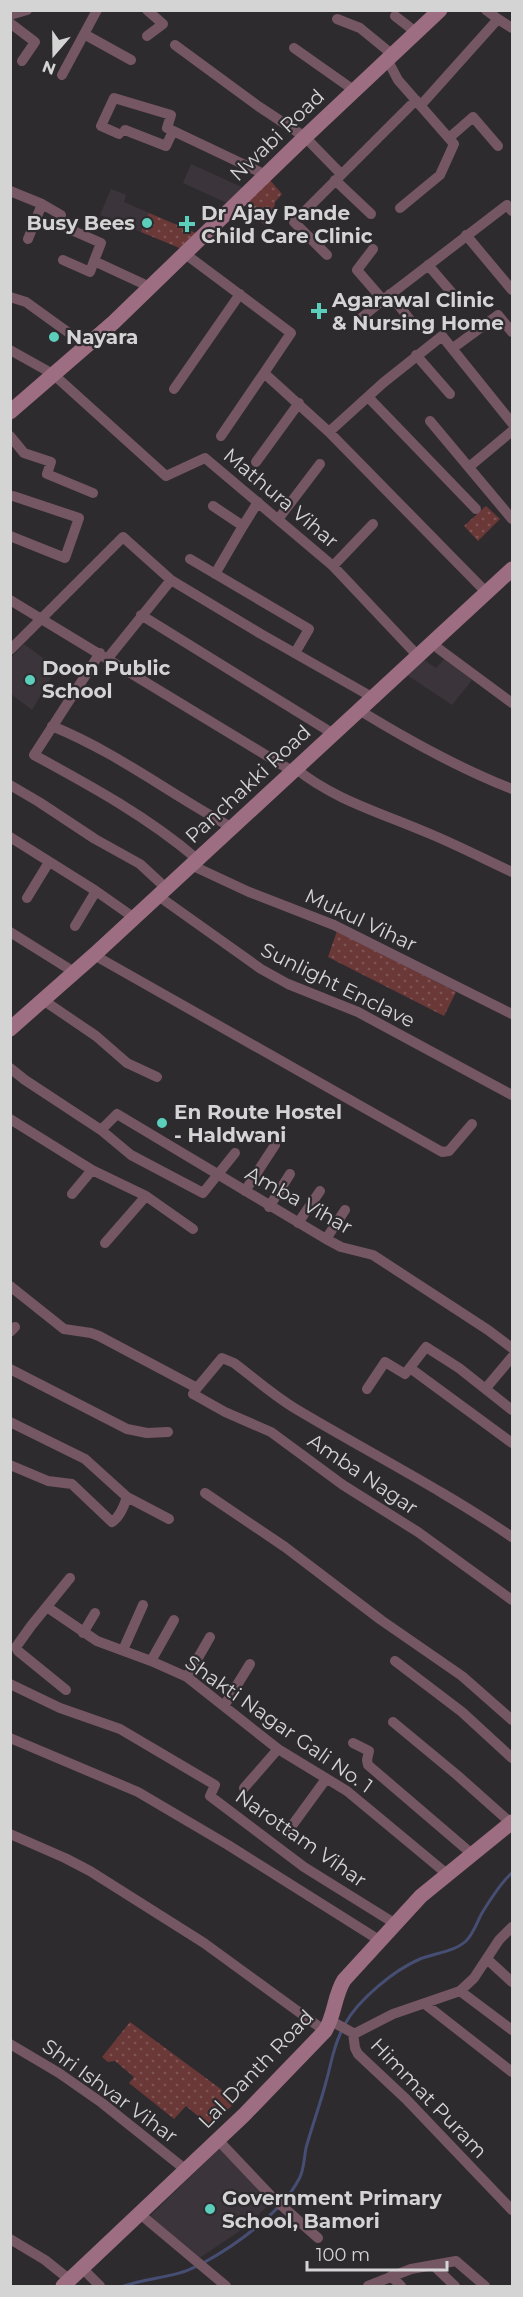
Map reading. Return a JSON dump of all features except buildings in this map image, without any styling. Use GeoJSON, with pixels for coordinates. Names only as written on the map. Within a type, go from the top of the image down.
{"type":"FeatureCollection","features":[{"type":"Feature","properties":{"kind":"street"},"geometry":{"type":"LineString","coordinates":[[10,15],[27,10]]}},
{"type":"Feature","properties":{"kind":"street"},"geometry":{"type":"LineString","coordinates":[[62,75],[97,10]]}},
{"type":"Feature","properties":{"kind":"street"},"geometry":{"type":"LineString","coordinates":[[147,10],[163,24],[147,36]]}},
{"type":"Feature","properties":{"kind":"street","name":"Nwabi Road"},"geometry":{"type":"LineString","coordinates":[[14,405],[87,346],[440,10]]}},
{"type":"Feature","properties":{"kind":"street"},"geometry":{"type":"LineString","coordinates":[[486,10],[513,28]]}},
{"type":"Feature","properties":{"kind":"street"},"geometry":{"type":"LineString","coordinates":[[395,16],[417,33]]}},
{"type":"Feature","properties":{"kind":"street"},"geometry":{"type":"LineString","coordinates":[[337,19],[360,28],[391,58],[398,80],[454,144],[440,175],[400,208]]}},
{"type":"Feature","properties":{"kind":"street"},"geometry":{"type":"LineString","coordinates":[[327,255],[294,222],[338,177],[418,103],[498,19]]}},
{"type":"Feature","properties":{"kind":"street"},"geometry":{"type":"LineString","coordinates":[[10,23],[35,42],[22,61]]}},
{"type":"Feature","properties":{"kind":"street"},"geometry":{"type":"LineString","coordinates":[[84,34],[131,60]]}},
{"type":"Feature","properties":{"kind":"street"},"geometry":{"type":"LineString","coordinates":[[175,45],[258,106],[305,137],[371,214]]}},
{"type":"Feature","properties":{"kind":"street"},"geometry":{"type":"LineString","coordinates":[[294,48],[355,91]]}},
{"type":"Feature","properties":{"kind":"street"},"geometry":{"type":"LineString","coordinates":[[173,131],[166,146],[101,126],[114,98],[171,115],[167,128],[266,175]]}},
{"type":"Feature","properties":{"kind":"street"},"geometry":{"type":"LineString","coordinates":[[449,138],[473,117],[498,146]]}},
{"type":"Feature","properties":{"kind":"street"},"geometry":{"type":"LineString","coordinates":[[10,191],[42,204],[61,215]]}},
{"type":"Feature","properties":{"kind":"street"},"geometry":{"type":"LineString","coordinates":[[28,239],[42,204]]}},
{"type":"Feature","properties":{"kind":"street"},"geometry":{"type":"LineString","coordinates":[[361,318],[466,235],[507,206],[513,211]]}},
{"type":"Feature","properties":{"kind":"street"},"geometry":{"type":"LineString","coordinates":[[63,260],[90,272],[101,243],[67,228]]}},
{"type":"Feature","properties":{"kind":"street"},"geometry":{"type":"LineString","coordinates":[[466,235],[513,290]]}},
{"type":"Feature","properties":{"kind":"street"},"geometry":{"type":"LineString","coordinates":[[373,249],[357,270],[414,324]]}},
{"type":"Feature","properties":{"kind":"street"},"geometry":{"type":"LineString","coordinates":[[184,253],[291,333],[221,436]]}},
{"type":"Feature","properties":{"kind":"street"},"geometry":{"type":"LineString","coordinates":[[94,261],[150,287]]}},
{"type":"Feature","properties":{"kind":"street"},"geometry":{"type":"LineString","coordinates":[[428,265],[459,301]]}},
{"type":"Feature","properties":{"kind":"street"},"geometry":{"type":"LineString","coordinates":[[174,389],[240,294]]}},
{"type":"Feature","properties":{"kind":"street"},"geometry":{"type":"LineString","coordinates":[[10,297],[26,302],[87,346]]}},
{"type":"Feature","properties":{"kind":"street"},"geometry":{"type":"LineString","coordinates":[[453,348],[498,315],[513,332]]}},
{"type":"Feature","properties":{"kind":"street"},"geometry":{"type":"LineString","coordinates":[[329,432],[416,355],[442,336],[513,423]]}},
{"type":"Feature","properties":{"kind":"street"},"geometry":{"type":"LineString","coordinates":[[10,350],[53,374]]}},
{"type":"Feature","properties":{"kind":"street"},"geometry":{"type":"LineString","coordinates":[[416,355],[450,394]]}},
{"type":"Feature","properties":{"kind":"street"},"geometry":{"type":"LineString","coordinates":[[264,373],[329,432],[486,592]]}},
{"type":"Feature","properties":{"kind":"street","name":"Mathura Vihar"},"geometry":{"type":"LineString","coordinates":[[53,374],[166,476],[205,458],[279,518],[333,566],[418,656]]}},
{"type":"Feature","properties":{"kind":"street"},"geometry":{"type":"LineString","coordinates":[[368,397],[476,509]]}},
{"type":"Feature","properties":{"kind":"street"},"geometry":{"type":"LineString","coordinates":[[256,462],[298,403]]}},
{"type":"Feature","properties":{"kind":"street"},"geometry":{"type":"LineString","coordinates":[[430,421],[513,519]]}},
{"type":"Feature","properties":{"kind":"street"},"geometry":{"type":"LineString","coordinates":[[469,467],[513,431]]}},
{"type":"Feature","properties":{"kind":"street"},"geometry":{"type":"LineString","coordinates":[[10,436],[24,453],[51,462],[47,474],[93,493]]}},
{"type":"Feature","properties":{"kind":"street"},"geometry":{"type":"LineString","coordinates":[[279,518],[320,464]]}},
{"type":"Feature","properties":{"kind":"street"},"geometry":{"type":"LineString","coordinates":[[10,536],[65,558],[79,519],[13,496]]}},
{"type":"Feature","properties":{"kind":"street"},"geometry":{"type":"LineString","coordinates":[[215,574],[258,502]]}},
{"type":"Feature","properties":{"kind":"street"},"geometry":{"type":"LineString","coordinates":[[213,506],[243,526]]}},
{"type":"Feature","properties":{"kind":"street"},"geometry":{"type":"LineString","coordinates":[[333,566],[373,524]]}},
{"type":"Feature","properties":{"kind":"street"},"geometry":{"type":"LineString","coordinates":[[10,650],[123,537],[171,580],[372,697]]}},
{"type":"Feature","properties":{"kind":"street"},"geometry":{"type":"LineString","coordinates":[[190,559],[309,628],[295,653]]}},
{"type":"Feature","properties":{"kind":"street","name":"Panchakki Road"},"geometry":{"type":"LineString","coordinates":[[14,1022],[94,955],[513,569]]}},
{"type":"Feature","properties":{"kind":"street"},"geometry":{"type":"LineString","coordinates":[[171,580],[104,656],[52,726],[77,736],[136,768],[203,812],[231,827]]}},
{"type":"Feature","properties":{"kind":"street"},"geometry":{"type":"LineString","coordinates":[[10,600],[315,784],[513,872]]}},
{"type":"Feature","properties":{"kind":"street"},"geometry":{"type":"LineString","coordinates":[[141,615],[333,734]]}},
{"type":"Feature","properties":{"kind":"street"},"geometry":{"type":"LineString","coordinates":[[433,642],[486,685],[513,703]]}},
{"type":"Feature","properties":{"kind":"street"},"geometry":{"type":"LineString","coordinates":[[359,710],[454,764],[513,789]]}},
{"type":"Feature","properties":{"kind":"street","name":"Mukul Vihar"},"geometry":{"type":"LineString","coordinates":[[52,726],[34,755],[114,799],[178,843],[194,862],[249,892],[334,925],[513,1014]]}},
{"type":"Feature","properties":{"kind":"street","name":"Sunlight Enclave"},"geometry":{"type":"LineString","coordinates":[[10,785],[39,801],[95,839],[140,864],[161,892],[235,953],[279,979],[358,1012],[513,1095]]}},
{"type":"Feature","properties":{"kind":"street"},"geometry":{"type":"LineString","coordinates":[[10,837],[133,917]]}},
{"type":"Feature","properties":{"kind":"street"},"geometry":{"type":"LineString","coordinates":[[27,898],[49,862]]}},
{"type":"Feature","properties":{"kind":"street"},"geometry":{"type":"LineString","coordinates":[[75,926],[96,891]]}},
{"type":"Feature","properties":{"kind":"street"},"geometry":{"type":"LineString","coordinates":[[10,932],[74,972]]}},
{"type":"Feature","properties":{"kind":"street"},"geometry":{"type":"LineString","coordinates":[[94,955],[442,1152],[449,1150],[472,1124]]}},
{"type":"Feature","properties":{"kind":"street"},"geometry":{"type":"LineString","coordinates":[[43,1000],[96,1036],[127,1063],[157,1077]]}},
{"type":"Feature","properties":{"kind":"street"},"geometry":{"type":"LineString","coordinates":[[10,1068],[101,1130],[131,1155],[203,1193],[235,1154]]}},
{"type":"Feature","properties":{"kind":"street","name":"Amba Vihar"},"geometry":{"type":"LineString","coordinates":[[101,1130],[117,1114],[326,1239],[341,1247],[374,1255],[513,1348]]}},
{"type":"Feature","properties":{"kind":"street"},"geometry":{"type":"LineString","coordinates":[[10,1119],[92,1170],[146,1196],[193,1229]]}},
{"type":"Feature","properties":{"kind":"street"},"geometry":{"type":"LineString","coordinates":[[246,1191],[275,1145]]}},
{"type":"Feature","properties":{"kind":"street"},"geometry":{"type":"LineString","coordinates":[[72,1194],[92,1170]]}},
{"type":"Feature","properties":{"kind":"street"},"geometry":{"type":"LineString","coordinates":[[269,1207],[290,1174]]}},
{"type":"Feature","properties":{"kind":"street"},"geometry":{"type":"LineString","coordinates":[[298,1223],[320,1191]]}},
{"type":"Feature","properties":{"kind":"street"},"geometry":{"type":"LineString","coordinates":[[105,1243],[146,1196]]}},
{"type":"Feature","properties":{"kind":"street"},"geometry":{"type":"LineString","coordinates":[[326,1239],[345,1210]]}},
{"type":"Feature","properties":{"kind":"street"},"geometry":{"type":"LineString","coordinates":[[10,1286],[64,1329],[99,1336],[196,1388],[222,1358],[234,1363],[295,1408],[412,1475],[513,1537]]}},
{"type":"Feature","properties":{"kind":"street"},"geometry":{"type":"LineString","coordinates":[[367,1389],[385,1362],[405,1374],[426,1347],[486,1388],[513,1410]]}},
{"type":"Feature","properties":{"kind":"street"},"geometry":{"type":"LineString","coordinates":[[486,1388],[513,1357]]}},
{"type":"Feature","properties":{"kind":"street"},"geometry":{"type":"LineString","coordinates":[[410,1368],[513,1443]]}},
{"type":"Feature","properties":{"kind":"street"},"geometry":{"type":"LineString","coordinates":[[10,1369],[127,1429],[147,1433],[168,1432]]}},
{"type":"Feature","properties":{"kind":"street","name":"Amba Nagar"},"geometry":{"type":"LineString","coordinates":[[196,1388],[193,1394],[225,1412],[271,1432],[343,1485],[418,1532],[513,1600]]}},
{"type":"Feature","properties":{"kind":"street"},"geometry":{"type":"LineString","coordinates":[[10,1422],[85,1459],[127,1497],[170,1519]]}},
{"type":"Feature","properties":{"kind":"street"},"geometry":{"type":"LineString","coordinates":[[10,1465],[48,1481],[72,1485],[112,1521],[115,1521],[127,1497]]}},
{"type":"Feature","properties":{"kind":"street"},"geometry":{"type":"LineString","coordinates":[[205,1493],[277,1541],[381,1620],[462,1676],[513,1720]]}},
{"type":"Feature","properties":{"kind":"street"},"geometry":{"type":"LineString","coordinates":[[66,1689],[16,1647],[70,1578]]}},
{"type":"Feature","properties":{"kind":"street"},"geometry":{"type":"LineString","coordinates":[[123,1650],[143,1605]]}},
{"type":"Feature","properties":{"kind":"street","name":"Shakti Nagar Gali No. 1"},"geometry":{"type":"LineString","coordinates":[[47,1608],[83,1633],[104,1644],[187,1677],[278,1749],[347,1791],[447,1874]]}},
{"type":"Feature","properties":{"kind":"street"},"geometry":{"type":"LineString","coordinates":[[83,1633],[95,1613]]}},
{"type":"Feature","properties":{"kind":"street"},"geometry":{"type":"LineString","coordinates":[[151,1661],[174,1620]]}},
{"type":"Feature","properties":{"kind":"street"},"geometry":{"type":"LineString","coordinates":[[187,1677],[210,1637]]}},
{"type":"Feature","properties":{"kind":"street"},"geometry":{"type":"LineString","coordinates":[[395,1661],[462,1712],[513,1758]]}},
{"type":"Feature","properties":{"kind":"street"},"geometry":{"type":"LineString","coordinates":[[224,1706],[250,1664]]}},
{"type":"Feature","properties":{"kind":"street","name":"Narottam Vihar"},"geometry":{"type":"LineString","coordinates":[[10,1684],[60,1708],[120,1729],[215,1785],[210,1796],[304,1867],[394,1923]]}},
{"type":"Feature","properties":{"kind":"street"},"geometry":{"type":"LineString","coordinates":[[393,1722],[512,1823]]}},
{"type":"Feature","properties":{"kind":"street"},"geometry":{"type":"LineString","coordinates":[[10,1738],[138,1792],[228,1845],[379,1940]]}},
{"type":"Feature","properties":{"kind":"street"},"geometry":{"type":"LineString","coordinates":[[353,1743],[369,1752],[366,1760],[368,1765],[472,1854]]}},
{"type":"Feature","properties":{"kind":"street"},"geometry":{"type":"LineString","coordinates":[[244,1788],[278,1749]]}},
{"type":"Feature","properties":{"kind":"street"},"geometry":{"type":"LineString","coordinates":[[291,1827],[326,1779]]}},
{"type":"Feature","properties":{"kind":"street","name":"Lal Danth Road"},"geometry":{"type":"LineString","coordinates":[[67,2283],[218,2140],[331,2026],[340,1986],[394,1923],[421,1896],[512,1823]]}},
{"type":"Feature","properties":{"kind":"street"},"geometry":{"type":"LineString","coordinates":[[10,1834],[90,1871],[331,2026],[351,2032],[393,2013],[425,2004],[460,1990],[474,1978],[511,1931]]}},
{"type":"Feature","properties":{"kind":"street"},"geometry":{"type":"LineString","coordinates":[[487,1959],[513,1982]]}},
{"type":"Feature","properties":{"kind":"street"},"geometry":{"type":"LineString","coordinates":[[460,1990],[513,2030]]}},
{"type":"Feature","properties":{"kind":"street"},"geometry":{"type":"LineString","coordinates":[[425,2004],[513,2072]]}},
{"type":"Feature","properties":{"kind":"street","name":"Himmat Puram"},"geometry":{"type":"LineString","coordinates":[[351,2032],[358,2054],[406,2099],[513,2210]]}},
{"type":"Feature","properties":{"kind":"street","name":"Shri Ishvar Vihar"},"geometry":{"type":"LineString","coordinates":[[10,2044],[59,2073],[102,2103],[186,2170]]}},
{"type":"Feature","properties":{"kind":"street"},"geometry":{"type":"LineString","coordinates":[[218,2140],[275,2200],[318,2238]]}},
{"type":"Feature","properties":{"kind":"street"},"geometry":{"type":"LineString","coordinates":[[140,2214],[226,2286]]}},
{"type":"Feature","properties":{"kind":"street"},"geometry":{"type":"LineString","coordinates":[[10,2239],[45,2260],[67,2283]]}},
{"type":"Feature","properties":{"kind":"street"},"geometry":{"type":"LineString","coordinates":[[368,2286],[391,2276],[456,2261],[485,2286]]}},
{"type":"Feature","properties":{"kind":"street"},"geometry":{"type":"LineString","coordinates":[[434,2265],[455,2286]]}},
{"type":"Feature","properties":{"kind":"street"},"geometry":{"type":"LineString","coordinates":[[83,2269],[100,2286]]}},
{"type":"Feature","properties":{"kind":"street"},"geometry":{"type":"LineString","coordinates":[[391,2276],[401,2286]]}},
{"type":"Feature","properties":{"kind":"shaded area"},"geometry":{"type":"Polygon","coordinates":[[[191,164],[244,188],[229,204],[183,183],[191,164]]]}},
{"type":"Feature","properties":{"kind":"shaded area"},"geometry":{"type":"Polygon","coordinates":[[[269,179],[282,194],[275,202],[273,219],[265,226],[245,205],[269,179]]]}},
{"type":"Feature","properties":{"kind":"shaded area","name":"Busy Bees"},"geometry":{"type":"Polygon","coordinates":[[[111,189],[126,195],[124,202],[198,234],[182,249],[100,215],[111,189]]]}},
{"type":"Feature","properties":{"kind":"shaded area"},"geometry":{"type":"Polygon","coordinates":[[[149,213],[198,234],[182,249],[141,232],[149,213]]]}},
{"type":"Feature","properties":{"kind":"shaded area"},"geometry":{"type":"Polygon","coordinates":[[[486,506],[500,519],[478,541],[464,526],[486,506]]]}},
{"type":"Feature","properties":{"kind":"shaded area","name":"Doon Public School"},"geometry":{"type":"Polygon","coordinates":[[[24,644],[57,668],[32,710],[11,694],[11,658],[24,644]]]}},
{"type":"Feature","properties":{"kind":"shaded area"},"geometry":{"type":"Polygon","coordinates":[[[445,658],[472,680],[452,705],[407,675],[424,660],[436,668],[445,658]]]}},
{"type":"Feature","properties":{"kind":"shaded area"},"geometry":{"type":"Polygon","coordinates":[[[337,931],[456,992],[444,1016],[328,957],[337,931]]]}},
{"type":"Feature","properties":{"kind":"shaded area"},"geometry":{"type":"Polygon","coordinates":[[[130,2022],[237,2101],[210,2126],[186,2106],[174,2119],[129,2083],[134,2077],[115,2061],[108,2062],[102,2057],[130,2022]]]}},
{"type":"Feature","properties":{"kind":"shaded area","name":"Government Primary School, Bamori"},"geometry":{"type":"Polygon","coordinates":[[[220,2148],[271,2202],[250,2224],[198,2259],[149,2217],[220,2148]]]}},
{"type":"Feature","properties":{"kind":"waterway"},"geometry":{"type":"LineString","coordinates":[[345,2024],[359,2005],[399,1970],[420,1959],[450,1950],[466,1941],[492,1897],[512,1873]]}},
{"type":"Feature","properties":{"kind":"waterway"},"geometry":{"type":"LineString","coordinates":[[203,2263],[229,2247],[270,2216],[301,2176],[306,2148],[324,2091],[334,2049],[342,2030]]}},
{"type":"Feature","properties":{"kind":"waterway"},"geometry":{"type":"LineString","coordinates":[[124,2286],[180,2273],[197,2266]]}},
{"type":"Feature","properties":{"kind":"place","name":"Busy Bees"},"geometry":{"type":"Point","coordinates":[147,223]}},
{"type":"Feature","properties":{"kind":"place","name":"Dr Ajay Pande Child Care Clinic"},"geometry":{"type":"Point","coordinates":[187,224]}},
{"type":"Feature","properties":{"kind":"place","name":"Agarawal Clinic & Nursing Home"},"geometry":{"type":"Point","coordinates":[319,311]}},
{"type":"Feature","properties":{"kind":"place","name":"Nayara"},"geometry":{"type":"Point","coordinates":[54,337]}},
{"type":"Feature","properties":{"kind":"place","name":"Doon Public School"},"geometry":{"type":"Point","coordinates":[30,680]}},
{"type":"Feature","properties":{"kind":"place","name":"En Route Hostel - Haldwani"},"geometry":{"type":"Point","coordinates":[162,1123]}},
{"type":"Feature","properties":{"kind":"place","name":"Government Primary School, Bamori"},"geometry":{"type":"Point","coordinates":[210,2209]}}]}
